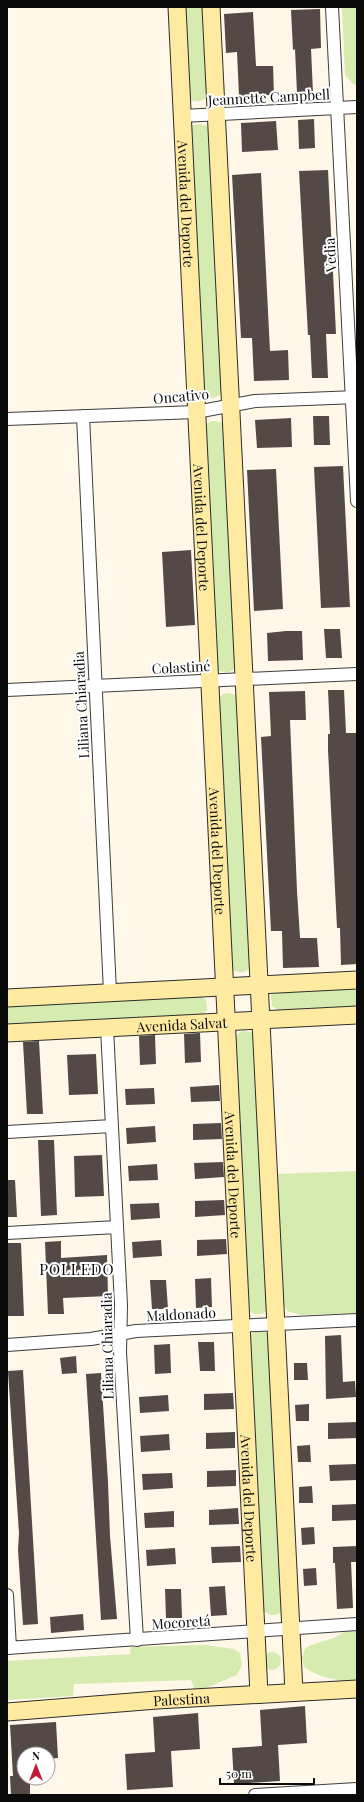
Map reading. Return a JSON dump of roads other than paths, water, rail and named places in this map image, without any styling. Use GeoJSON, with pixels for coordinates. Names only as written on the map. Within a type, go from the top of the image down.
{"type":"FeatureCollection","features":[{"type":"Feature","properties":{"kind":"street","name":"Avenida del Deporte"},"geometry":{"type":"LineString","coordinates":[[177,7],[259,1694]]}},
{"type":"Feature","properties":{"kind":"street"},"geometry":{"type":"LineString","coordinates":[[211,7],[294,1692]]}},
{"type":"Feature","properties":{"kind":"street","name":"Vedia"},"geometry":{"type":"LineString","coordinates":[[332,7],[354,397],[357,501]]}},
{"type":"Feature","properties":{"kind":"street","name":"Jeannette Campbell"},"geometry":{"type":"LineString","coordinates":[[182,116],[357,108]]}},
{"type":"Feature","properties":{"kind":"street","name":"Oncativo"},"geometry":{"type":"LineString","coordinates":[[7,419],[196,412],[255,401],[354,397]]}},
{"type":"Feature","properties":{"kind":"street","name":"Liliana Chiaradia"},"geometry":{"type":"LineString","coordinates":[[83,416],[110,992]]}},
{"type":"Feature","properties":{"kind":"street","name":"Colastiné"},"geometry":{"type":"LineString","coordinates":[[7,690],[357,674]]}},
{"type":"Feature","properties":{"kind":"street"},"geometry":{"type":"LineString","coordinates":[[7,998],[357,980]]}},
{"type":"Feature","properties":{"kind":"street","name":"Avenida Salvat"},"geometry":{"type":"LineString","coordinates":[[7,1033],[357,1014]]}},
{"type":"Feature","properties":{"kind":"street","name":"Liliana Chiaradia"},"geometry":{"type":"LineString","coordinates":[[107,1028],[122,1305],[120,1352],[137,1640]]}},
{"type":"Feature","properties":{"kind":"street"},"geometry":{"type":"LineString","coordinates":[[7,1132],[112,1126]]}},
{"type":"Feature","properties":{"kind":"street"},"geometry":{"type":"LineString","coordinates":[[7,1233],[117,1227]]}},
{"type":"Feature","properties":{"kind":"street","name":"Maldonado"},"geometry":{"type":"LineString","coordinates":[[7,1344],[91,1339],[136,1331],[357,1320]]}},
{"type":"Feature","properties":{"kind":"street"},"geometry":{"type":"LineString","coordinates":[[7,1595],[9,1648]]}},
{"type":"Feature","properties":{"kind":"street","name":"Mocoretá"},"geometry":{"type":"LineString","coordinates":[[9,1648],[357,1624]]}},
{"type":"Feature","properties":{"kind":"street","name":"Palestina"},"geometry":{"type":"LineString","coordinates":[[7,1712],[157,1700],[357,1689]]}},
{"type":"Feature","properties":{"kind":"street"},"geometry":{"type":"LineString","coordinates":[[254,1795],[353,1791]]}},
{"type":"Feature","properties":{"kind":"district","name":"POLLEDO"},"geometry":{"type":"Point","coordinates":[77,1269]}}]}
